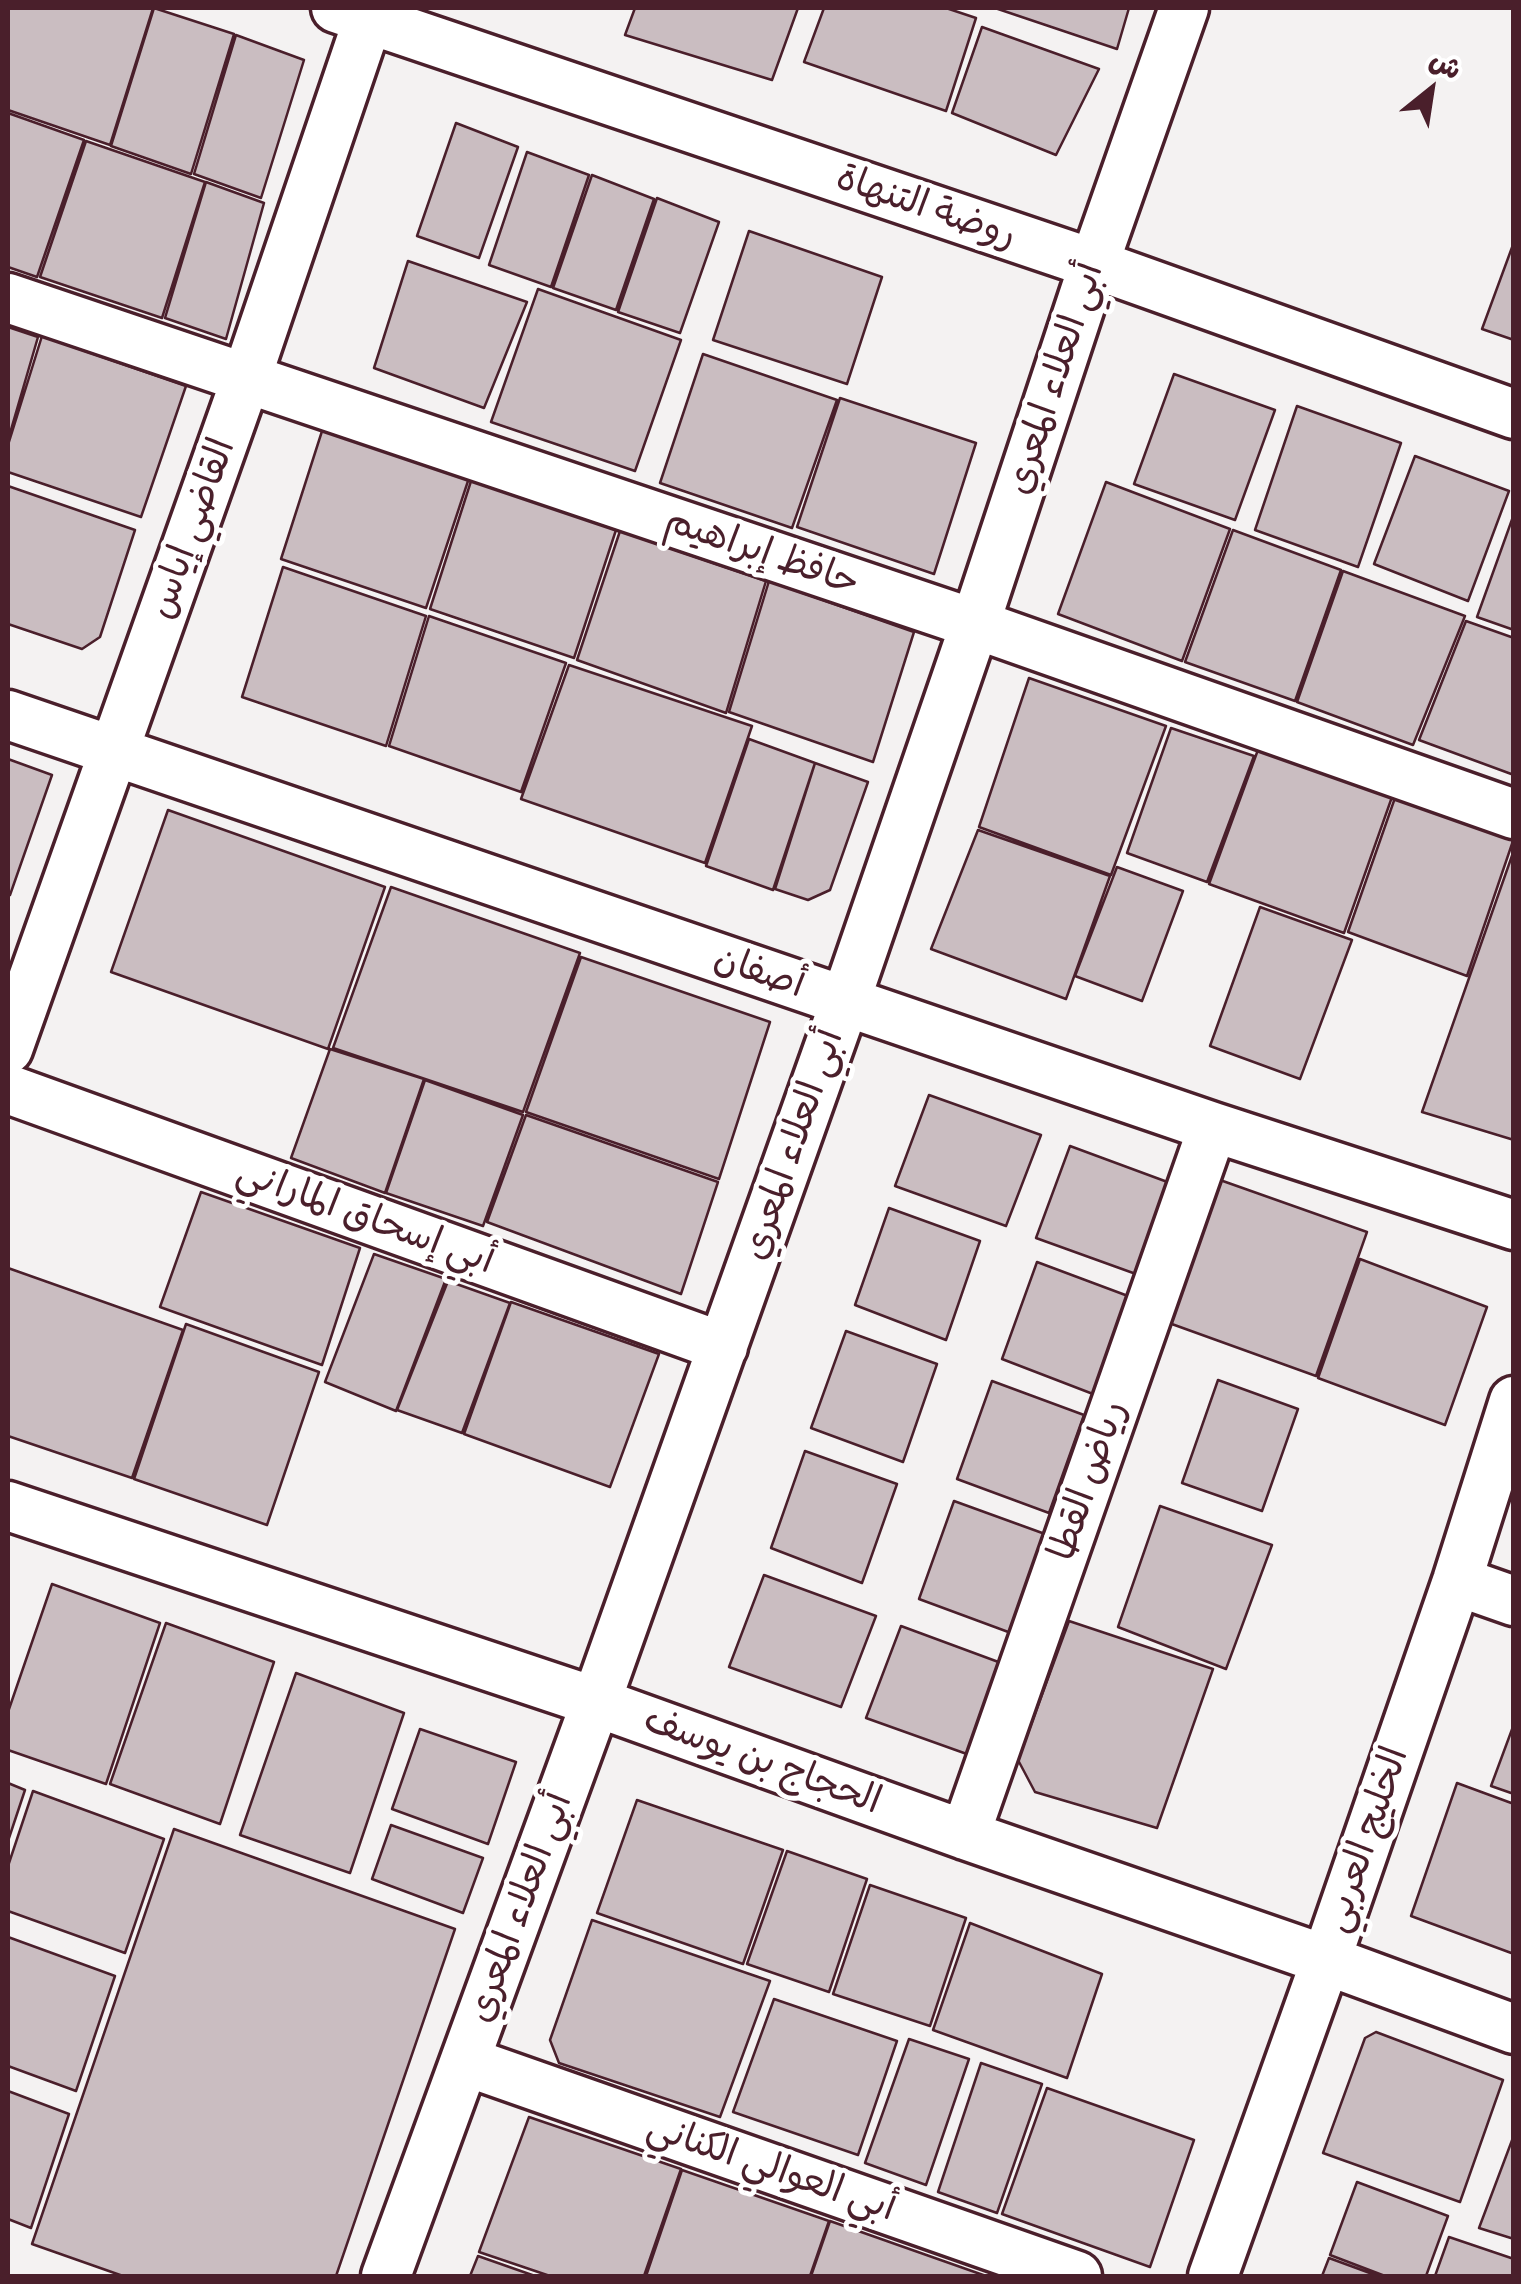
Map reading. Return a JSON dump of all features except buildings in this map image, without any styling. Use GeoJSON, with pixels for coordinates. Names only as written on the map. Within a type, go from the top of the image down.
{"type":"FeatureCollection","features":[{"type":"Feature","properties":{"kind":"street","name":"أبي العلاء المعري"},"geometry":{"type":"LineString","coordinates":[[386,2276],[596,1702],[845,1002],[1184,8]]}},
{"type":"Feature","properties":{"kind":"street","name":"روضة التنهاة"},"geometry":{"type":"LineString","coordinates":[[359,11],[1094,264],[1514,414]]}},
{"type":"Feature","properties":{"kind":"street","name":"القاضي إياس"},"geometry":{"type":"LineString","coordinates":[[8,1049],[246,379],[359,11]]}},
{"type":"Feature","properties":{"kind":"street","name":"حافظ إبراهيم"},"geometry":{"type":"LineString","coordinates":[[8,298],[975,624],[1514,814]]}},
{"type":"Feature","properties":{"kind":"street","name":"أصفان"},"geometry":{"type":"LineString","coordinates":[[8,715],[1213,1128],[1514,1225]]}},
{"type":"Feature","properties":{"kind":"street","name":"أبي إسحاق الماراني"},"geometry":{"type":"LineString","coordinates":[[8,1089],[723,1347]]}},
{"type":"Feature","properties":{"kind":"street","name":"رياض القطا"},"geometry":{"type":"LineString","coordinates":[[965,1836],[1213,1128]]}},
{"type":"Feature","properties":{"kind":"street","name":"الخليج العربي"},"geometry":{"type":"LineString","coordinates":[[1213,2276],[1457,1580],[1514,1402]]}},
{"type":"Feature","properties":{"kind":"street","name":"الحجاج بن يوسف"},"geometry":{"type":"LineString","coordinates":[[8,1506],[596,1702],[1514,2029]]}},
{"type":"Feature","properties":{"kind":"street"},"geometry":{"type":"LineString","coordinates":[[1457,1580],[1514,1601]]}},
{"type":"Feature","properties":{"kind":"street","name":"أبي العوالي الكناني"},"geometry":{"type":"LineString","coordinates":[[465,2061],[1077,2276]]}}]}
